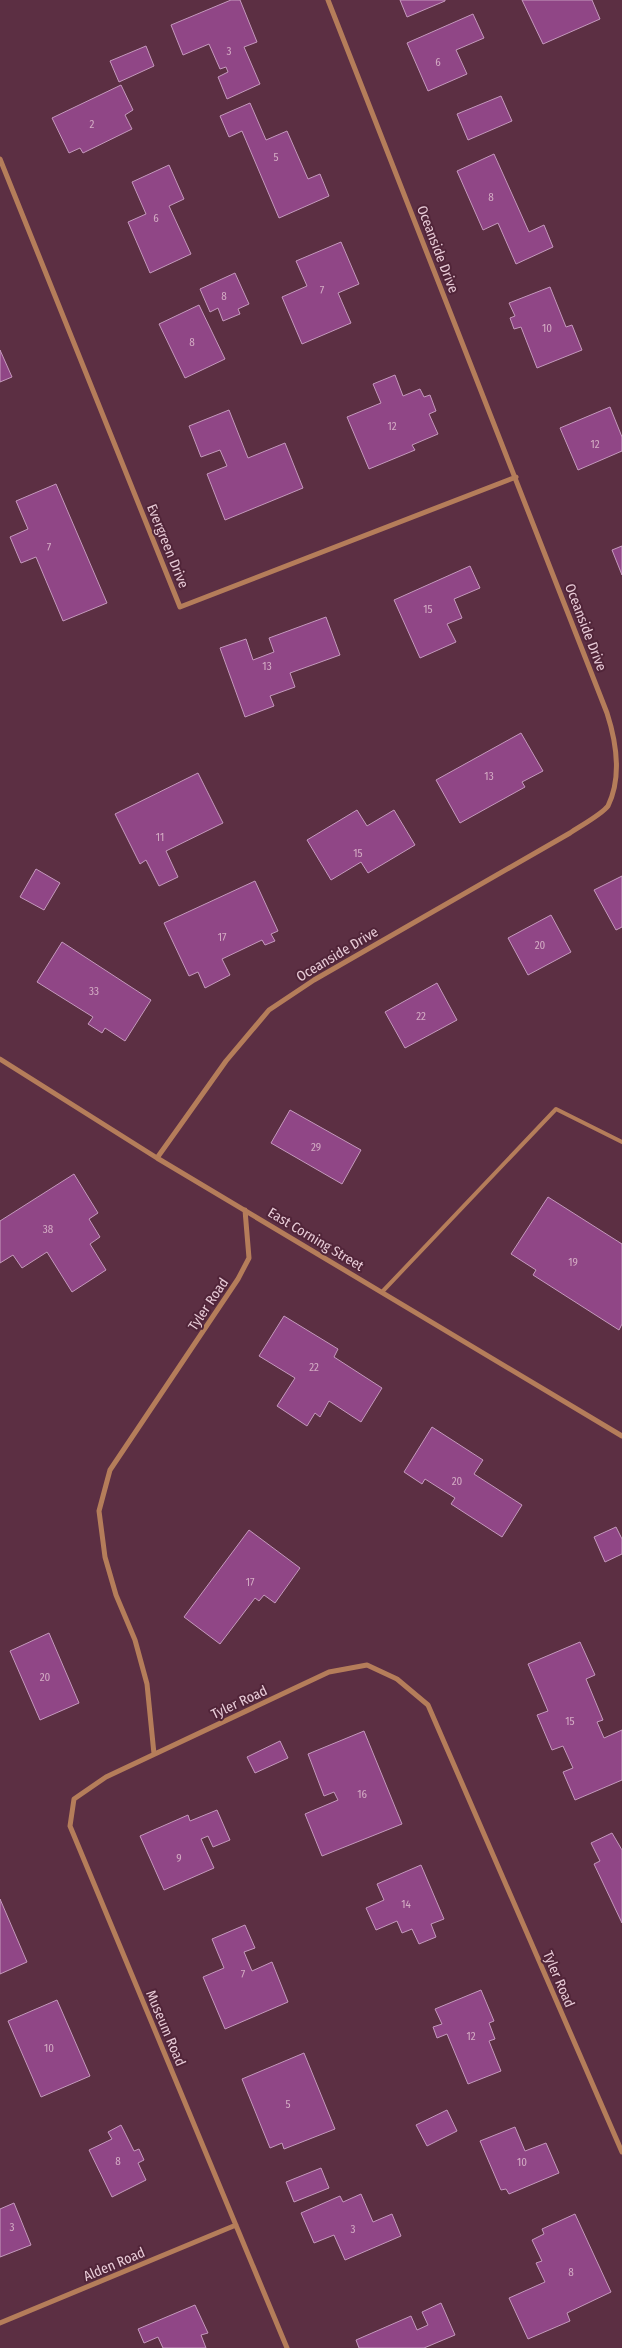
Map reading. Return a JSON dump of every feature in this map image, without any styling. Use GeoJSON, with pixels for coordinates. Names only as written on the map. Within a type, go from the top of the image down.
{"type":"FeatureCollection","features":[{"type":"Feature","properties":{"kind":"street","name":"Oceanside Drive"},"geometry":{"type":"LineString","coordinates":[[156,1158],[226,1061],[269,1010],[314,980],[570,832],[608,806],[620,778],[619,750],[516,477],[328,0]]}},
{"type":"Feature","properties":{"kind":"street","name":"Evergreen Drive"},"geometry":{"type":"LineString","coordinates":[[0,159],[180,607],[516,477]]}},
{"type":"Feature","properties":{"kind":"street","name":"East Corning Street"},"geometry":{"type":"LineString","coordinates":[[0,1059],[156,1158],[622,1436]]}},
{"type":"Feature","properties":{"kind":"street","name":"Tyler Road"},"geometry":{"type":"LineString","coordinates":[[245,1210],[249,1258],[238,1279],[110,1470],[99,1511],[105,1556],[116,1595],[135,1640],[147,1684],[154,1754],[329,1672],[367,1665],[397,1679],[428,1705],[622,2152]]}},
{"type":"Feature","properties":{"kind":"street","name":"Museum Road"},"geometry":{"type":"LineString","coordinates":[[154,1754],[106,1776],[74,1799],[70,1826],[287,2348]]}},
{"type":"Feature","properties":{"kind":"street","name":"Alden Road"},"geometry":{"type":"LineString","coordinates":[[0,2323],[236,2225]]}},
{"type":"Feature","properties":{"kind":"lane"},"geometry":{"type":"LineString","coordinates":[[382,1292],[556,1109],[622,1142]]}},
{"type":"Feature","properties":{"kind":"building"},"geometry":{"type":"Polygon","coordinates":[[[231,0],[240,0],[257,42],[244,47],[260,84],[227,99],[218,77],[228,72],[226,67],[220,69],[209,44],[183,55],[171,25],[231,0]]]}},
{"type":"Feature","properties":{"kind":"building"},"geometry":{"type":"Polygon","coordinates":[[[400,0],[445,0],[445,1],[407,17],[400,0]]]}},
{"type":"Feature","properties":{"kind":"building"},"geometry":{"type":"Polygon","coordinates":[[[522,0],[592,0],[600,19],[543,44],[522,0]]]}},
{"type":"Feature","properties":{"kind":"building"},"geometry":{"type":"Polygon","coordinates":[[[473,14],[484,38],[456,50],[467,74],[428,91],[407,43],[473,14]]]}},
{"type":"Feature","properties":{"kind":"building"},"geometry":{"type":"Polygon","coordinates":[[[146,46],[154,66],[119,82],[110,61],[146,46]]]}},
{"type":"Feature","properties":{"kind":"building"},"geometry":{"type":"Polygon","coordinates":[[[121,85],[133,110],[125,115],[132,129],[83,153],[80,148],[69,153],[52,118],[121,85]]]}},
{"type":"Feature","properties":{"kind":"building"},"geometry":{"type":"Polygon","coordinates":[[[501,96],[512,121],[468,140],[457,114],[501,96]]]}},
{"type":"Feature","properties":{"kind":"building"},"geometry":{"type":"Polygon","coordinates":[[[250,103],[266,140],[287,131],[308,179],[320,174],[329,196],[279,218],[242,131],[229,137],[220,116],[250,103]]]}},
{"type":"Feature","properties":{"kind":"building"},"geometry":{"type":"Polygon","coordinates":[[[494,154],[529,232],[544,225],[553,247],[516,264],[498,223],[483,230],[457,171],[494,154]]]}},
{"type":"Feature","properties":{"kind":"building"},"geometry":{"type":"Polygon","coordinates":[[[169,165],[184,199],[169,206],[191,254],[150,273],[128,222],[146,214],[132,182],[169,165]]]}},
{"type":"Feature","properties":{"kind":"building"},"geometry":{"type":"Polygon","coordinates":[[[341,242],[359,284],[338,293],[351,323],[302,344],[282,297],[307,286],[296,261],[341,242]]]}},
{"type":"Feature","properties":{"kind":"building"},"geometry":{"type":"Polygon","coordinates":[[[235,273],[249,304],[238,309],[240,314],[223,321],[218,308],[210,312],[200,289],[235,273]]]}},
{"type":"Feature","properties":{"kind":"building"},"geometry":{"type":"Polygon","coordinates":[[[550,287],[566,327],[572,325],[582,350],[537,368],[521,327],[514,329],[510,318],[515,316],[509,303],[550,287]]]}},
{"type":"Feature","properties":{"kind":"building"},"geometry":{"type":"Polygon","coordinates":[[[199,305],[225,359],[185,378],[159,324],[199,305]]]}},
{"type":"Feature","properties":{"kind":"building"},"geometry":{"type":"Polygon","coordinates":[[[0,350],[12,377],[0,382],[0,350]]]}},
{"type":"Feature","properties":{"kind":"building"},"geometry":{"type":"Polygon","coordinates":[[[395,375],[403,396],[420,389],[424,397],[430,395],[436,411],[429,414],[438,434],[412,445],[415,450],[369,469],[347,417],[381,403],[373,384],[395,375]]]}},
{"type":"Feature","properties":{"kind":"building"},"geometry":{"type":"Polygon","coordinates":[[[610,407],[622,437],[622,451],[578,470],[560,428],[610,407]]]}},
{"type":"Feature","properties":{"kind":"building"},"geometry":{"type":"Polygon","coordinates":[[[229,410],[248,458],[285,443],[303,488],[225,520],[207,474],[227,466],[220,450],[201,457],[189,426],[229,410]]]}},
{"type":"Feature","properties":{"kind":"building"},"geometry":{"type":"Polygon","coordinates":[[[56,484],[107,603],[63,621],[36,557],[21,563],[10,537],[28,529],[16,501],[56,484]]]}},
{"type":"Feature","properties":{"kind":"building"},"geometry":{"type":"Polygon","coordinates":[[[622,546],[622,575],[612,550],[622,546]]]}},
{"type":"Feature","properties":{"kind":"building"},"geometry":{"type":"Polygon","coordinates":[[[470,566],[480,588],[454,599],[462,618],[447,624],[456,642],[420,658],[394,600],[470,566]]]}},
{"type":"Feature","properties":{"kind":"building"},"geometry":{"type":"Polygon","coordinates":[[[326,617],[340,655],[290,673],[295,687],[270,696],[274,706],[245,717],[220,648],[246,639],[253,660],[274,652],[269,638],[326,617]]]}},
{"type":"Feature","properties":{"kind":"building"},"geometry":{"type":"Polygon","coordinates":[[[521,733],[543,771],[522,782],[525,787],[460,823],[436,780],[521,733]]]}},
{"type":"Feature","properties":{"kind":"building"},"geometry":{"type":"Polygon","coordinates":[[[198,773],[223,823],[166,851],[178,877],[159,886],[146,860],[140,864],[115,814],[198,773]]]}},
{"type":"Feature","properties":{"kind":"building"},"geometry":{"type":"Polygon","coordinates":[[[357,810],[367,826],[394,810],[415,845],[368,873],[361,862],[331,880],[307,840],[357,810]]]}},
{"type":"Feature","properties":{"kind":"building"},"geometry":{"type":"Polygon","coordinates":[[[36,869],[60,883],[44,910],[20,897],[36,869]]]}},
{"type":"Feature","properties":{"kind":"building"},"geometry":{"type":"Polygon","coordinates":[[[622,876],[622,927],[616,930],[594,890],[622,876]]]}},
{"type":"Feature","properties":{"kind":"building"},"geometry":{"type":"Polygon","coordinates":[[[255,881],[278,931],[271,934],[275,941],[265,945],[262,940],[222,959],[230,975],[205,988],[198,972],[189,976],[164,923],[255,881]]]}},
{"type":"Feature","properties":{"kind":"building"},"geometry":{"type":"Polygon","coordinates":[[[551,915],[571,952],[528,975],[508,938],[551,915]]]}},
{"type":"Feature","properties":{"kind":"building"},"geometry":{"type":"Polygon","coordinates":[[[62,942],[151,1000],[125,1041],[105,1028],[102,1033],[88,1024],[93,1017],[37,982],[62,942]]]}},
{"type":"Feature","properties":{"kind":"building"},"geometry":{"type":"Polygon","coordinates":[[[437,983],[457,1020],[405,1048],[385,1012],[437,983]]]}},
{"type":"Feature","properties":{"kind":"building"},"geometry":{"type":"Polygon","coordinates":[[[290,1110],[361,1150],[342,1184],[271,1143],[290,1110]]]}},
{"type":"Feature","properties":{"kind":"building"},"geometry":{"type":"Polygon","coordinates":[[[74,1174],[98,1213],[89,1219],[100,1237],[90,1244],[106,1270],[72,1292],[47,1252],[22,1268],[13,1255],[0,1263],[0,1221],[74,1174]]]}},
{"type":"Feature","properties":{"kind":"building"},"geometry":{"type":"Polygon","coordinates":[[[548,1197],[622,1244],[622,1324],[619,1330],[533,1275],[536,1270],[511,1254],[548,1197]]]}},
{"type":"Feature","properties":{"kind":"building"},"geometry":{"type":"Polygon","coordinates":[[[284,1316],[338,1349],[334,1357],[382,1388],[361,1422],[329,1401],[320,1417],[315,1413],[307,1426],[277,1406],[295,1378],[259,1356],[284,1316]]]}},
{"type":"Feature","properties":{"kind":"building"},"geometry":{"type":"Polygon","coordinates":[[[432,1427],[483,1460],[474,1474],[522,1505],[502,1537],[451,1504],[455,1498],[425,1479],[422,1484],[404,1472],[432,1427]]]}},
{"type":"Feature","properties":{"kind":"building"},"geometry":{"type":"Polygon","coordinates":[[[616,1527],[622,1539],[622,1554],[605,1562],[594,1537],[616,1527]]]}},
{"type":"Feature","properties":{"kind":"building"},"geometry":{"type":"Polygon","coordinates":[[[249,1530],[300,1568],[275,1603],[264,1595],[259,1601],[255,1598],[220,1644],[184,1617],[249,1530]]]}},
{"type":"Feature","properties":{"kind":"building"},"geometry":{"type":"Polygon","coordinates":[[[49,1633],[79,1703],[40,1720],[10,1651],[49,1633]]]}},
{"type":"Feature","properties":{"kind":"building"},"geometry":{"type":"Polygon","coordinates":[[[580,1642],[595,1675],[586,1679],[603,1720],[597,1722],[604,1738],[622,1730],[622,1780],[575,1800],[563,1772],[573,1768],[563,1746],[552,1750],[537,1715],[548,1711],[528,1664],[580,1642]]]}},
{"type":"Feature","properties":{"kind":"building"},"geometry":{"type":"Polygon","coordinates":[[[364,1731],[402,1824],[322,1856],[305,1814],[338,1800],[334,1792],[324,1796],[308,1754],[364,1731]]]}},
{"type":"Feature","properties":{"kind":"building"},"geometry":{"type":"Polygon","coordinates":[[[280,1741],[288,1758],[255,1773],[247,1757],[280,1741]]]}},
{"type":"Feature","properties":{"kind":"building"},"geometry":{"type":"Polygon","coordinates":[[[217,1810],[230,1840],[213,1847],[208,1836],[201,1839],[214,1868],[164,1890],[140,1836],[188,1815],[190,1821],[217,1810]]]}},
{"type":"Feature","properties":{"kind":"building"},"geometry":{"type":"Polygon","coordinates":[[[612,1833],[622,1850],[622,1923],[594,1864],[600,1861],[591,1843],[612,1833]]]}},
{"type":"Feature","properties":{"kind":"building"},"geometry":{"type":"Polygon","coordinates":[[[421,1865],[444,1919],[431,1924],[436,1937],[419,1944],[412,1929],[402,1933],[397,1921],[376,1930],[366,1908],[384,1900],[377,1884],[421,1865]]]}},
{"type":"Feature","properties":{"kind":"building"},"geometry":{"type":"Polygon","coordinates":[[[0,1899],[27,1962],[0,1974],[0,1899]]]}},
{"type":"Feature","properties":{"kind":"building"},"geometry":{"type":"Polygon","coordinates":[[[245,1925],[255,1948],[244,1952],[252,1971],[272,1962],[288,2002],[225,2029],[203,1977],[224,1968],[212,1939],[245,1925]]]}},
{"type":"Feature","properties":{"kind":"building"},"geometry":{"type":"Polygon","coordinates":[[[481,1990],[494,2021],[489,2023],[495,2039],[489,2041],[501,2071],[468,2084],[447,2034],[437,2038],[433,2027],[442,2024],[435,2009],[481,1990]]]}},
{"type":"Feature","properties":{"kind":"building"},"geometry":{"type":"Polygon","coordinates":[[[57,2000],[90,2076],[41,2097],[8,2021],[57,2000]]]}},
{"type":"Feature","properties":{"kind":"building"},"geometry":{"type":"Polygon","coordinates":[[[304,2053],[335,2129],[284,2149],[282,2143],[270,2148],[242,2079],[304,2053]]]}},
{"type":"Feature","properties":{"kind":"building"},"geometry":{"type":"Polygon","coordinates":[[[447,2110],[457,2131],[427,2146],[416,2125],[447,2110]]]}},
{"type":"Feature","properties":{"kind":"building"},"geometry":{"type":"Polygon","coordinates":[[[121,2125],[134,2151],[139,2149],[144,2160],[138,2163],[146,2180],[112,2197],[89,2150],[112,2139],[108,2132],[121,2125]]]}},
{"type":"Feature","properties":{"kind":"building"},"geometry":{"type":"Polygon","coordinates":[[[515,2127],[525,2151],[546,2143],[559,2173],[509,2194],[506,2189],[501,2190],[480,2141],[515,2127]]]}},
{"type":"Feature","properties":{"kind":"building"},"geometry":{"type":"Polygon","coordinates":[[[321,2168],[329,2188],[294,2202],[286,2182],[321,2168]]]}},
{"type":"Feature","properties":{"kind":"building"},"geometry":{"type":"Polygon","coordinates":[[[361,2194],[373,2222],[392,2214],[401,2236],[345,2260],[334,2235],[314,2243],[301,2213],[340,2196],[343,2202],[361,2194]]]}},
{"type":"Feature","properties":{"kind":"building"},"geometry":{"type":"Polygon","coordinates":[[[14,2203],[31,2245],[0,2257],[0,2209],[14,2203]]]}},
{"type":"Feature","properties":{"kind":"building"},"geometry":{"type":"Polygon","coordinates":[[[575,2214],[611,2292],[567,2313],[570,2321],[528,2339],[509,2298],[545,2282],[536,2263],[542,2261],[532,2240],[544,2234],[542,2229],[575,2214]]]}},
{"type":"Feature","properties":{"kind":"building"},"geometry":{"type":"Polygon","coordinates":[[[441,2303],[455,2335],[424,2348],[359,2348],[356,2340],[411,2316],[417,2330],[428,2325],[422,2312],[441,2303]]]}},
{"type":"Feature","properties":{"kind":"building"},"geometry":{"type":"Polygon","coordinates":[[[195,2305],[208,2333],[201,2335],[206,2348],[163,2348],[158,2337],[144,2343],[138,2329],[195,2305]]]}}]}
